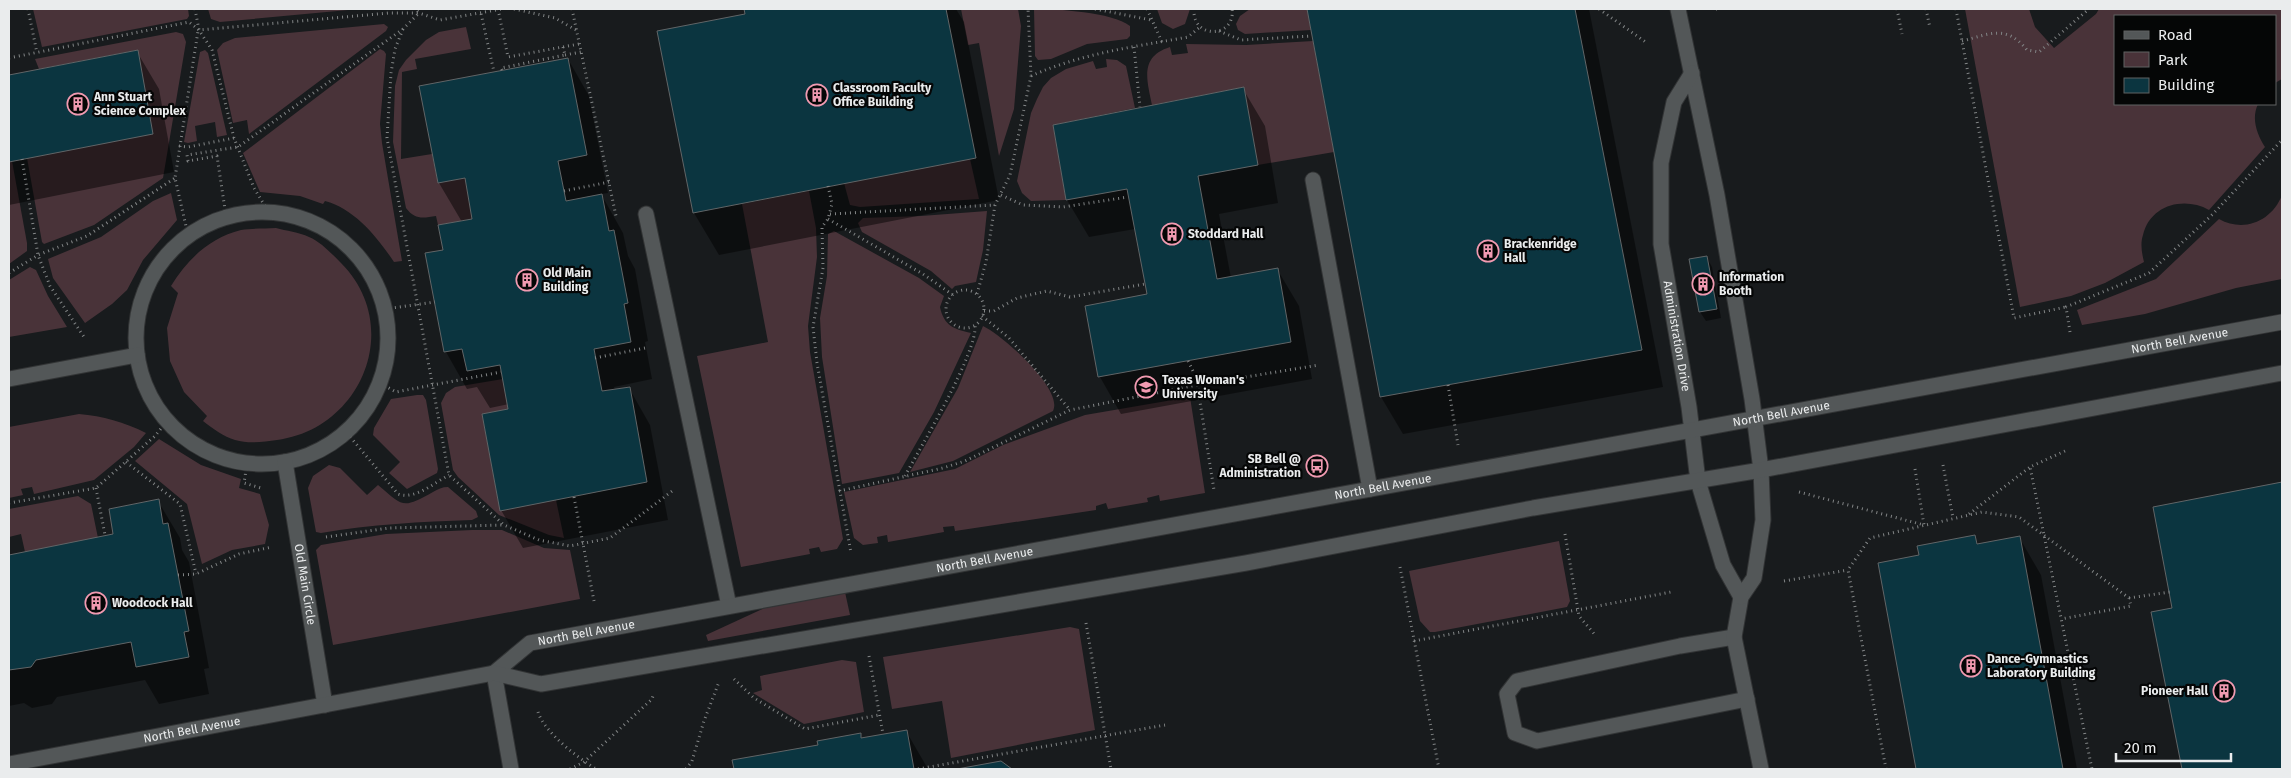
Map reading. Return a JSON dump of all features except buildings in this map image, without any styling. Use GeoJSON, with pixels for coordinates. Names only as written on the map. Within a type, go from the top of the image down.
{"type":"FeatureCollection","features":[{"type":"Feature","properties":{"kind":"main road"},"geometry":{"type":"LineString","coordinates":[[1678,9],[1717,195],[1755,420],[1761,470],[1763,520],[1754,578],[1741,597],[1734,637],[1760,769]]}},
{"type":"Feature","properties":{"kind":"main road","name":"Administration Drive"},"geometry":{"type":"LineString","coordinates":[[1692,73],[1674,102],[1661,163],[1661,244],[1692,431],[1698,481],[1723,565],[1741,597]]}},
{"type":"Feature","properties":{"kind":"main road"},"geometry":{"type":"LineString","coordinates":[[1313,180],[1370,489]]}},
{"type":"Feature","properties":{"kind":"main road"},"geometry":{"type":"LineString","coordinates":[[268,211],[300,217],[330,231],[355,252],[373,278],[384,309],[388,346],[380,383],[367,408],[347,433],[319,451],[285,462],[247,464],[225,459],[204,450],[184,437],[167,421],[150,397],[137,364],[136,332],[144,294],[161,262],[188,235],[206,224],[226,216],[268,211]]}},
{"type":"Feature","properties":{"kind":"main road"},"geometry":{"type":"LineString","coordinates":[[646,214],[729,606]]}},
{"type":"Feature","properties":{"kind":"main road","name":"North Bell Avenue"},"geometry":{"type":"LineString","coordinates":[[494,673],[530,643],[2282,322]]}},
{"type":"Feature","properties":{"kind":"main road"},"geometry":{"type":"LineString","coordinates":[[9,379],[137,355]]}},
{"type":"Feature","properties":{"kind":"main road","name":"North Bell Avenue"},"geometry":{"type":"LineString","coordinates":[[9,764],[494,673],[541,684],[1236,565],[1533,508],[1761,470],[2282,373]]}},
{"type":"Feature","properties":{"kind":"main road","name":"Old Main Circle"},"geometry":{"type":"LineString","coordinates":[[285,462],[325,705]]}},
{"type":"Feature","properties":{"kind":"main road"},"geometry":{"type":"LineString","coordinates":[[1734,637],[1652,652],[1517,681],[1507,694],[1516,733],[1537,741],[1747,699]]}},
{"type":"Feature","properties":{"kind":"main road"},"geometry":{"type":"LineString","coordinates":[[494,673],[511,769]]}},
{"type":"Feature","properties":{"kind":"path"},"geometry":{"type":"LineString","coordinates":[[28,9],[38,53]]}},
{"type":"Feature","properties":{"kind":"path"},"geometry":{"type":"LineString","coordinates":[[188,235],[175,178],[199,30],[195,9]]}},
{"type":"Feature","properties":{"kind":"path"},"geometry":{"type":"LineString","coordinates":[[416,9],[419,13]]}},
{"type":"Feature","properties":{"kind":"path"},"geometry":{"type":"LineString","coordinates":[[498,9],[508,57],[579,44]]}},
{"type":"Feature","properties":{"kind":"path"},"geometry":{"type":"LineString","coordinates":[[199,30],[389,13],[419,13],[440,20],[480,10],[502,9]]}},
{"type":"Feature","properties":{"kind":"path"},"geometry":{"type":"LineString","coordinates":[[514,9],[555,18],[576,30]]}},
{"type":"Feature","properties":{"kind":"path"},"geometry":{"type":"LineString","coordinates":[[977,294],[986,262],[996,205],[1010,175],[1031,76],[1028,9]]}},
{"type":"Feature","properties":{"kind":"path"},"geometry":{"type":"LineString","coordinates":[[1095,9],[1151,20]]}},
{"type":"Feature","properties":{"kind":"path"},"geometry":{"type":"LineString","coordinates":[[1147,9],[1162,42]]}},
{"type":"Feature","properties":{"kind":"path"},"geometry":{"type":"LineString","coordinates":[[1194,9],[1194,16],[1200,27],[1241,40],[1312,36]]}},
{"type":"Feature","properties":{"kind":"path"},"geometry":{"type":"LineString","coordinates":[[1598,9],[1648,42]]}},
{"type":"Feature","properties":{"kind":"path"},"geometry":{"type":"LineString","coordinates":[[1897,9],[1902,34]]}},
{"type":"Feature","properties":{"kind":"path"},"geometry":{"type":"LineString","coordinates":[[1926,9],[1930,28]]}},
{"type":"Feature","properties":{"kind":"path"},"geometry":{"type":"LineString","coordinates":[[1956,9],[2014,318],[2066,307],[2149,273],[2213,214],[2282,140]]}},
{"type":"Feature","properties":{"kind":"path"},"geometry":{"type":"LineString","coordinates":[[1962,41],[1993,33],[2009,33],[2019,40],[2027,50],[2039,52],[2089,9]]}},
{"type":"Feature","properties":{"kind":"path"},"geometry":{"type":"LineString","coordinates":[[480,10],[494,72]]}},
{"type":"Feature","properties":{"kind":"path"},"geometry":{"type":"LineString","coordinates":[[1219,32],[1229,24],[1233,10]]}},
{"type":"Feature","properties":{"kind":"path"},"geometry":{"type":"LineString","coordinates":[[226,216],[217,156],[188,161],[187,154],[238,147],[403,29],[419,13]]}},
{"type":"Feature","properties":{"kind":"path"},"geometry":{"type":"LineString","coordinates":[[9,58],[188,22],[199,30],[212,50],[234,138],[254,188],[268,211]]}},
{"type":"Feature","properties":{"kind":"path"},"geometry":{"type":"LineString","coordinates":[[1031,76],[1085,56],[1188,37],[1200,27]]}},
{"type":"Feature","properties":{"kind":"path"},"geometry":{"type":"LineString","coordinates":[[403,29],[395,49],[391,73],[387,138],[449,475],[504,525],[539,540],[570,546],[610,538],[675,489]]}},
{"type":"Feature","properties":{"kind":"path"},"geometry":{"type":"LineString","coordinates":[[563,47],[564,56]]}},
{"type":"Feature","properties":{"kind":"path"},"geometry":{"type":"LineString","coordinates":[[1134,48],[1140,107]]}},
{"type":"Feature","properties":{"kind":"path"},"geometry":{"type":"LineString","coordinates":[[502,70],[501,68],[581,52]]}},
{"type":"Feature","properties":{"kind":"path"},"geometry":{"type":"LineString","coordinates":[[179,146],[188,147],[234,138]]}},
{"type":"Feature","properties":{"kind":"path"},"geometry":{"type":"LineString","coordinates":[[22,159],[38,255],[50,286],[101,362]]}},
{"type":"Feature","properties":{"kind":"path"},"geometry":{"type":"LineString","coordinates":[[9,273],[38,255],[87,236],[175,178]]}},
{"type":"Feature","properties":{"kind":"path"},"geometry":{"type":"LineString","coordinates":[[564,191],[609,182]]}},
{"type":"Feature","properties":{"kind":"path"},"geometry":{"type":"LineString","coordinates":[[828,186],[832,204],[828,219],[822,227],[823,268],[813,327],[817,363],[839,491],[852,553]]}},
{"type":"Feature","properties":{"kind":"path"},"geometry":{"type":"LineString","coordinates":[[1001,195],[1023,205],[1063,208],[1128,197]]}},
{"type":"Feature","properties":{"kind":"path"},"geometry":{"type":"LineString","coordinates":[[830,214],[996,205]]}},
{"type":"Feature","properties":{"kind":"path"},"geometry":{"type":"LineString","coordinates":[[828,219],[923,274],[952,295]]}},
{"type":"Feature","properties":{"kind":"path"},"geometry":{"type":"LineString","coordinates":[[984,311],[994,311],[1017,298],[1047,291],[1070,297],[1145,284]]}},
{"type":"Feature","properties":{"kind":"path"},"geometry":{"type":"LineString","coordinates":[[964,290],[977,294],[984,305],[984,311],[975,325],[964,328],[949,319],[946,306],[952,295],[964,290]]}},
{"type":"Feature","properties":{"kind":"path"},"geometry":{"type":"LineString","coordinates":[[384,309],[435,302]]}},
{"type":"Feature","properties":{"kind":"path"},"geometry":{"type":"LineString","coordinates":[[2066,307],[2071,341]]}},
{"type":"Feature","properties":{"kind":"path"},"geometry":{"type":"LineString","coordinates":[[982,316],[1009,338],[1070,410]]}},
{"type":"Feature","properties":{"kind":"path"},"geometry":{"type":"LineString","coordinates":[[905,476],[959,374],[976,334],[975,325]]}},
{"type":"Feature","properties":{"kind":"path"},"geometry":{"type":"LineString","coordinates":[[596,358],[645,348]]}},
{"type":"Feature","properties":{"kind":"path"},"geometry":{"type":"LineString","coordinates":[[1188,361],[1197,385],[1214,490]]}},
{"type":"Feature","properties":{"kind":"path"},"geometry":{"type":"LineString","coordinates":[[839,491],[943,468],[965,461],[1070,410],[1197,385],[1319,364],[1320,374]]}},
{"type":"Feature","properties":{"kind":"path"},"geometry":{"type":"LineString","coordinates":[[380,383],[396,392],[501,372]]}},
{"type":"Feature","properties":{"kind":"path"},"geometry":{"type":"LineString","coordinates":[[1448,385],[1459,453]]}},
{"type":"Feature","properties":{"kind":"path"},"geometry":{"type":"LineString","coordinates":[[9,503],[96,488],[156,436],[167,421]]}},
{"type":"Feature","properties":{"kind":"path"},"geometry":{"type":"LineString","coordinates":[[347,433],[398,494],[407,497],[449,475]]}},
{"type":"Feature","properties":{"kind":"path"},"geometry":{"type":"LineString","coordinates":[[1968,515],[2030,467],[2065,451]]}},
{"type":"Feature","properties":{"kind":"path"},"geometry":{"type":"LineString","coordinates":[[126,462],[180,504],[196,574]]}},
{"type":"Feature","properties":{"kind":"path"},"geometry":{"type":"LineString","coordinates":[[1943,464],[1953,518]]}},
{"type":"Feature","properties":{"kind":"path"},"geometry":{"type":"LineString","coordinates":[[2030,467],[2092,769]]}},
{"type":"Feature","properties":{"kind":"path"},"geometry":{"type":"LineString","coordinates":[[1915,469],[1924,525]]}},
{"type":"Feature","properties":{"kind":"path"},"geometry":{"type":"LineString","coordinates":[[96,488],[105,536]]}},
{"type":"Feature","properties":{"kind":"path"},"geometry":{"type":"LineString","coordinates":[[1794,491],[1924,525]]}},
{"type":"Feature","properties":{"kind":"path"},"geometry":{"type":"LineString","coordinates":[[574,497],[594,601]]}},
{"type":"Feature","properties":{"kind":"path"},"geometry":{"type":"LineString","coordinates":[[1886,769],[1848,570],[1870,538],[1982,512],[2019,516],[2045,538],[2130,598],[2170,592]]}},
{"type":"Feature","properties":{"kind":"path"},"geometry":{"type":"LineString","coordinates":[[324,537],[389,528],[504,525]]}},
{"type":"Feature","properties":{"kind":"path"},"geometry":{"type":"LineString","coordinates":[[1565,534],[1579,616]]}},
{"type":"Feature","properties":{"kind":"path"},"geometry":{"type":"LineString","coordinates":[[178,575],[196,574],[239,554],[277,546]]}},
{"type":"Feature","properties":{"kind":"path"},"geometry":{"type":"LineString","coordinates":[[1400,568],[1439,769]]}},
{"type":"Feature","properties":{"kind":"path"},"geometry":{"type":"LineString","coordinates":[[1784,581],[1848,570]]}},
{"type":"Feature","properties":{"kind":"path"},"geometry":{"type":"LineString","coordinates":[[1414,640],[1671,592]]}},
{"type":"Feature","properties":{"kind":"path"},"geometry":{"type":"LineString","coordinates":[[2061,619],[2131,606],[2130,598]]}},
{"type":"Feature","properties":{"kind":"path"},"geometry":{"type":"LineString","coordinates":[[1086,623],[1110,769]]}},
{"type":"Feature","properties":{"kind":"path"},"geometry":{"type":"LineString","coordinates":[[867,648],[883,734]]}},
{"type":"Feature","properties":{"kind":"path"},"geometry":{"type":"LineString","coordinates":[[729,673],[754,698],[805,729],[879,715]]}},
{"type":"Feature","properties":{"kind":"path"},"geometry":{"type":"LineString","coordinates":[[686,769],[692,761],[704,721],[719,686],[720,674]]}},
{"type":"Feature","properties":{"kind":"path"},"geometry":{"type":"LineString","coordinates":[[570,769],[584,762],[652,699],[656,688]]}},
{"type":"Feature","properties":{"kind":"path"},"geometry":{"type":"LineString","coordinates":[[537,705],[542,723],[584,762],[596,769]]}},
{"type":"Feature","properties":{"kind":"path"},"geometry":{"type":"LineString","coordinates":[[918,769],[1165,725]]}},
{"type":"Feature","properties":{"kind":"green space"},"geometry":{"type":"Polygon","coordinates":[[[33,9],[188,9],[189,16],[187,19],[42,47],[33,9]]]}},
{"type":"Feature","properties":{"kind":"green space"},"geometry":{"type":"Polygon","coordinates":[[[208,9],[359,9],[220,22],[211,19],[208,9]]]}},
{"type":"Feature","properties":{"kind":"green space"},"geometry":{"type":"Polygon","coordinates":[[[961,9],[1018,9],[1021,26],[1014,109],[999,156],[979,43],[968,45],[961,9]]]}},
{"type":"Feature","properties":{"kind":"green space"},"geometry":{"type":"Polygon","coordinates":[[[1034,9],[1070,11],[1111,17],[1130,26],[1130,36],[1127,39],[1087,44],[1051,59],[1038,60],[1035,56],[1034,9]]]}},
{"type":"Feature","properties":{"kind":"green space"},"geometry":{"type":"Polygon","coordinates":[[[1157,9],[1190,9],[1185,24],[1173,29],[1162,23],[1157,9]]]}},
{"type":"Feature","properties":{"kind":"green space"},"geometry":{"type":"Polygon","coordinates":[[[1250,9],[1307,9],[1311,30],[1245,34],[1238,30],[1236,24],[1240,16],[1250,9]]]}},
{"type":"Feature","properties":{"kind":"green space"},"geometry":{"type":"Polygon","coordinates":[[[1965,9],[2029,9],[2035,27],[2054,48],[2096,14],[2099,9],[2282,9],[2282,79],[2276,82],[2276,15],[2114,15],[2114,105],[2258,105],[2255,121],[2265,147],[2209,210],[2189,204],[2179,204],[2160,210],[2153,216],[2142,238],[2144,262],[2105,283],[2071,296],[2020,307],[1965,9]]]}},
{"type":"Feature","properties":{"kind":"green space"},"geometry":{"type":"Polygon","coordinates":[[[384,24],[388,27],[386,31],[249,134],[247,120],[233,123],[217,50],[223,43],[235,38],[384,24]]]}},
{"type":"Feature","properties":{"kind":"green space"},"geometry":{"type":"Polygon","coordinates":[[[466,27],[471,49],[415,59],[417,69],[402,72],[401,159],[432,154],[438,183],[465,178],[472,219],[438,225],[436,216],[423,218],[413,215],[406,208],[393,142],[395,86],[399,70],[426,40],[439,32],[466,27]]]}},
{"type":"Feature","properties":{"kind":"green space"},"geometry":{"type":"Polygon","coordinates":[[[176,32],[183,34],[186,42],[163,178],[94,225],[44,244],[42,242],[27,158],[153,134],[137,50],[39,69],[35,59],[176,32]]]}},
{"type":"Feature","properties":{"kind":"green space"},"geometry":{"type":"Polygon","coordinates":[[[1313,41],[1334,152],[1258,165],[1244,87],[1152,105],[1147,78],[1149,63],[1160,51],[1170,47],[1172,55],[1188,53],[1186,44],[1246,45],[1313,41]]]}},
{"type":"Feature","properties":{"kind":"green space"},"geometry":{"type":"Polygon","coordinates":[[[380,49],[386,54],[380,124],[402,261],[394,262],[381,243],[356,217],[336,205],[325,201],[323,204],[300,196],[260,192],[243,153],[380,49]]]}},
{"type":"Feature","properties":{"kind":"green space"},"geometry":{"type":"Polygon","coordinates":[[[205,50],[208,53],[227,135],[217,137],[215,122],[195,126],[197,141],[188,143],[184,142],[200,52],[205,50]]]}},
{"type":"Feature","properties":{"kind":"green space"},"geometry":{"type":"Polygon","coordinates":[[[1106,59],[1117,60],[1126,66],[1135,108],[1053,125],[1066,200],[1031,201],[1022,193],[1017,181],[1031,113],[1043,87],[1051,78],[1066,69],[1093,61],[1096,69],[1107,67],[1106,59]]]}},
{"type":"Feature","properties":{"kind":"green space"},"geometry":{"type":"Polygon","coordinates":[[[970,159],[979,199],[860,207],[850,205],[844,183],[970,159]]]}},
{"type":"Feature","properties":{"kind":"green space"},"geometry":{"type":"Polygon","coordinates":[[[12,161],[27,251],[9,264],[9,162],[12,161]]]}},
{"type":"Feature","properties":{"kind":"green space"},"geometry":{"type":"Polygon","coordinates":[[[809,191],[816,228],[817,257],[808,326],[810,352],[843,539],[837,549],[821,552],[819,547],[809,549],[810,554],[741,567],[697,356],[768,342],[742,204],[809,191]]]}},
{"type":"Feature","properties":{"kind":"green space"},"geometry":{"type":"Polygon","coordinates":[[[171,193],[177,220],[143,260],[127,290],[112,304],[85,323],[53,278],[48,259],[101,237],[153,201],[171,193]]]}},
{"type":"Feature","properties":{"kind":"green space"},"geometry":{"type":"Polygon","coordinates":[[[2282,195],[2282,279],[2236,288],[2145,314],[2082,325],[2077,310],[2156,279],[2219,219],[2238,225],[2256,222],[2271,212],[2282,195]]]}},
{"type":"Feature","properties":{"kind":"green space"},"geometry":{"type":"Polygon","coordinates":[[[987,211],[983,250],[976,282],[955,286],[952,289],[931,271],[862,232],[858,223],[863,218],[987,211]]]}},
{"type":"Feature","properties":{"kind":"green space"},"geometry":{"type":"Polygon","coordinates":[[[276,228],[313,239],[326,248],[341,263],[360,288],[370,316],[371,344],[364,371],[351,396],[332,417],[307,432],[277,440],[246,442],[222,435],[203,421],[207,416],[184,392],[170,361],[167,328],[178,293],[171,286],[184,267],[200,251],[219,238],[241,230],[276,228]]]}},
{"type":"Feature","properties":{"kind":"green space"},"geometry":{"type":"Polygon","coordinates":[[[834,231],[919,278],[944,296],[940,307],[944,319],[951,326],[971,333],[934,412],[899,473],[842,484],[822,357],[820,318],[827,276],[828,234],[834,231]]]}},
{"type":"Feature","properties":{"kind":"green space"},"geometry":{"type":"Polygon","coordinates":[[[30,267],[36,270],[48,296],[67,327],[9,337],[9,280],[30,267]]]}},
{"type":"Feature","properties":{"kind":"green space"},"geometry":{"type":"Polygon","coordinates":[[[983,326],[1004,340],[1041,377],[1054,401],[1053,411],[953,461],[910,472],[958,388],[983,326]]]}},
{"type":"Feature","properties":{"kind":"green space"},"geometry":{"type":"Polygon","coordinates":[[[503,379],[508,409],[482,414],[500,510],[556,500],[564,538],[549,535],[499,515],[458,477],[453,470],[441,403],[446,393],[455,387],[503,379]]]}},
{"type":"Feature","properties":{"kind":"green space"},"geometry":{"type":"Polygon","coordinates":[[[423,395],[426,400],[438,469],[437,473],[407,489],[389,473],[400,462],[373,435],[374,428],[391,399],[423,395]]]}},
{"type":"Feature","properties":{"kind":"green space"},"geometry":{"type":"Polygon","coordinates":[[[1190,397],[1205,493],[1160,501],[1159,495],[1147,498],[1148,502],[1108,509],[1106,503],[1096,506],[1096,510],[955,531],[954,526],[943,527],[944,532],[888,542],[887,535],[877,537],[878,543],[863,545],[854,538],[844,492],[955,469],[1003,445],[1085,415],[1190,397]]]}},
{"type":"Feature","properties":{"kind":"green space"},"geometry":{"type":"Polygon","coordinates":[[[79,414],[113,420],[146,433],[134,447],[94,480],[34,494],[32,487],[21,489],[23,495],[9,498],[9,427],[79,414]]]}},
{"type":"Feature","properties":{"kind":"green space"},"geometry":{"type":"Polygon","coordinates":[[[159,439],[201,465],[241,479],[239,488],[260,494],[269,525],[265,544],[232,550],[202,564],[187,504],[135,461],[159,439]]]}},
{"type":"Feature","properties":{"kind":"green space"},"geometry":{"type":"Polygon","coordinates":[[[329,465],[340,468],[367,495],[378,485],[393,498],[404,503],[415,501],[438,489],[448,487],[476,511],[478,517],[472,520],[396,524],[316,532],[308,488],[313,476],[329,465]]]}},
{"type":"Feature","properties":{"kind":"green space"},"geometry":{"type":"Polygon","coordinates":[[[78,496],[91,504],[98,538],[25,552],[21,534],[9,537],[9,509],[78,496]]]}},
{"type":"Feature","properties":{"kind":"green space"},"geometry":{"type":"Polygon","coordinates":[[[502,530],[544,548],[570,550],[580,599],[333,645],[316,550],[321,545],[386,534],[502,530]]]}},
{"type":"Feature","properties":{"kind":"green space"},"geometry":{"type":"Polygon","coordinates":[[[1559,541],[1570,601],[1567,607],[1435,632],[1430,632],[1420,621],[1409,571],[1559,541]]]}},
{"type":"Feature","properties":{"kind":"green space"},"geometry":{"type":"Polygon","coordinates":[[[845,592],[850,615],[708,641],[706,635],[771,605],[845,592]]]}},
{"type":"Feature","properties":{"kind":"green space"},"geometry":{"type":"Polygon","coordinates":[[[1070,627],[1079,629],[1095,730],[951,758],[942,701],[892,709],[883,657],[1070,627]]]}},
{"type":"Feature","properties":{"kind":"green space"},"geometry":{"type":"Polygon","coordinates":[[[842,660],[856,662],[864,712],[804,724],[753,693],[762,690],[760,676],[842,660]]]}},
{"type":"Feature","properties":{"kind":"place","name":"Classroom Faculty Office Building"},"geometry":{"type":"Point","coordinates":[817,95]}},
{"type":"Feature","properties":{"kind":"place","name":"Ann Stuart Science Complex"},"geometry":{"type":"Point","coordinates":[78,104]}},
{"type":"Feature","properties":{"kind":"place","name":"Stoddard Hall"},"geometry":{"type":"Point","coordinates":[1172,234]}},
{"type":"Feature","properties":{"kind":"place","name":"Brackenridge Hall"},"geometry":{"type":"Point","coordinates":[1488,251]}},
{"type":"Feature","properties":{"kind":"place","name":"Old Main Building"},"geometry":{"type":"Point","coordinates":[527,280]}},
{"type":"Feature","properties":{"kind":"place","name":"Information Booth"},"geometry":{"type":"Point","coordinates":[1703,284]}},
{"type":"Feature","properties":{"kind":"place","name":"Texas Woman's University"},"geometry":{"type":"Point","coordinates":[1146,387]}},
{"type":"Feature","properties":{"kind":"place","name":"SB Bell @ Administration"},"geometry":{"type":"Point","coordinates":[1317,466]}},
{"type":"Feature","properties":{"kind":"place","name":"Woodcock Hall"},"geometry":{"type":"Point","coordinates":[96,603]}},
{"type":"Feature","properties":{"kind":"place","name":"Dance-Gymnastics Laboratory Building"},"geometry":{"type":"Point","coordinates":[1971,666]}},
{"type":"Feature","properties":{"kind":"place","name":"Pioneer Hall"},"geometry":{"type":"Point","coordinates":[2224,691]}}]}
